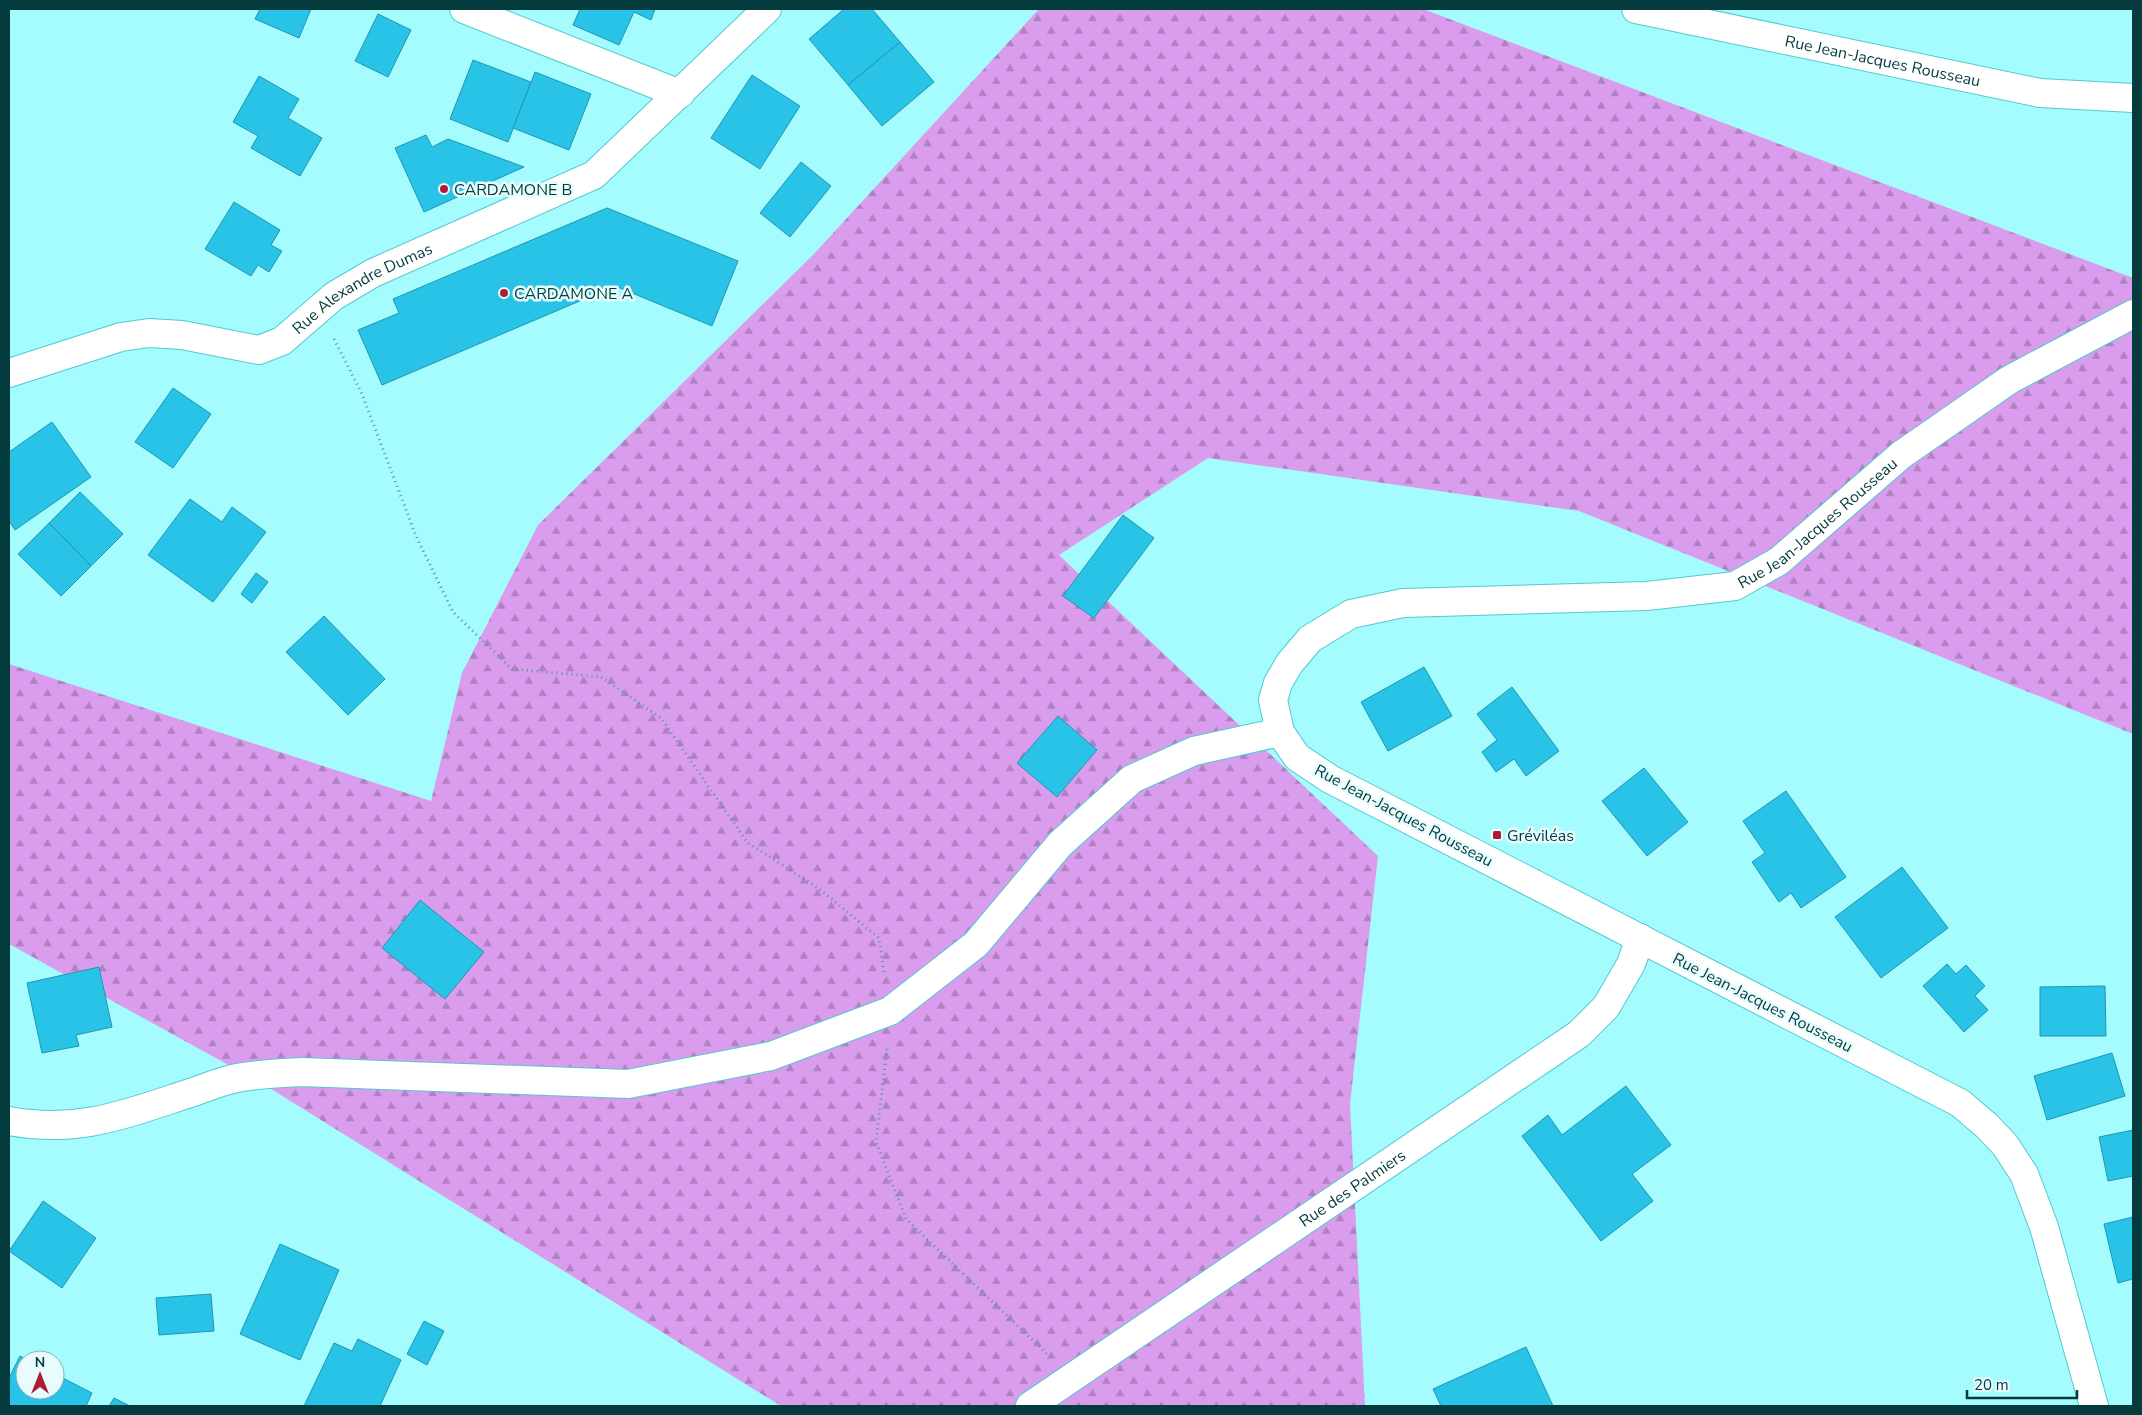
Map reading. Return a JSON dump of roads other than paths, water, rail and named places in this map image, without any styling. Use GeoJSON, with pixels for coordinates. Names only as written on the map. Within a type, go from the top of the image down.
{"type":"FeatureCollection","features":[{"type":"Feature","properties":{"kind":"street"},"geometry":{"type":"LineString","coordinates":[[464,9],[680,94]]}},
{"type":"Feature","properties":{"kind":"street","name":"Rue Alexandre Dumas"},"geometry":{"type":"LineString","coordinates":[[9,373],[121,337],[149,334],[182,335],[259,350],[282,341],[334,296],[373,273],[594,175],[767,9]]}},
{"type":"Feature","properties":{"kind":"street","name":"Rue Jean-Jacques Rousseau"},"geometry":{"type":"LineString","coordinates":[[1636,9],[2040,93],[2133,98]]}},
{"type":"Feature","properties":{"kind":"street","name":"Rue Jean-Jacques Rousseau"},"geometry":{"type":"LineString","coordinates":[[2094,1406],[2044,1227],[2024,1174],[2005,1145],[1987,1126],[1960,1103],[1330,779],[1297,757],[1280,732],[1273,700],[1278,683],[1288,664],[1310,639],[1351,614],[1403,603],[1647,596],[1735,586],[1779,561],[1901,455],[2009,380],[2133,314]]}},
{"type":"Feature","properties":{"kind":"street"},"geometry":{"type":"LineString","coordinates":[[9,1120],[44,1126],[78,1125],[115,1118],[236,1078],[267,1074],[302,1072],[628,1084],[771,1056],[890,1011],[976,944],[1060,844],[1132,779],[1194,751],[1280,732]]}},
{"type":"Feature","properties":{"kind":"street","name":"Rue des Palmiers"},"geometry":{"type":"LineString","coordinates":[[1030,1406],[1579,1034],[1606,1007],[1631,964],[1640,938]]}},
{"type":"Feature","properties":{"kind":"place","name":"CARDAMONE B"},"geometry":{"type":"Point","coordinates":[444,189]}},
{"type":"Feature","properties":{"kind":"place","name":"CARDAMONE A"},"geometry":{"type":"Point","coordinates":[504,293]}},
{"type":"Feature","properties":{"kind":"place","name":"Gréviléas"},"geometry":{"type":"Point","coordinates":[1497,835]}}]}
